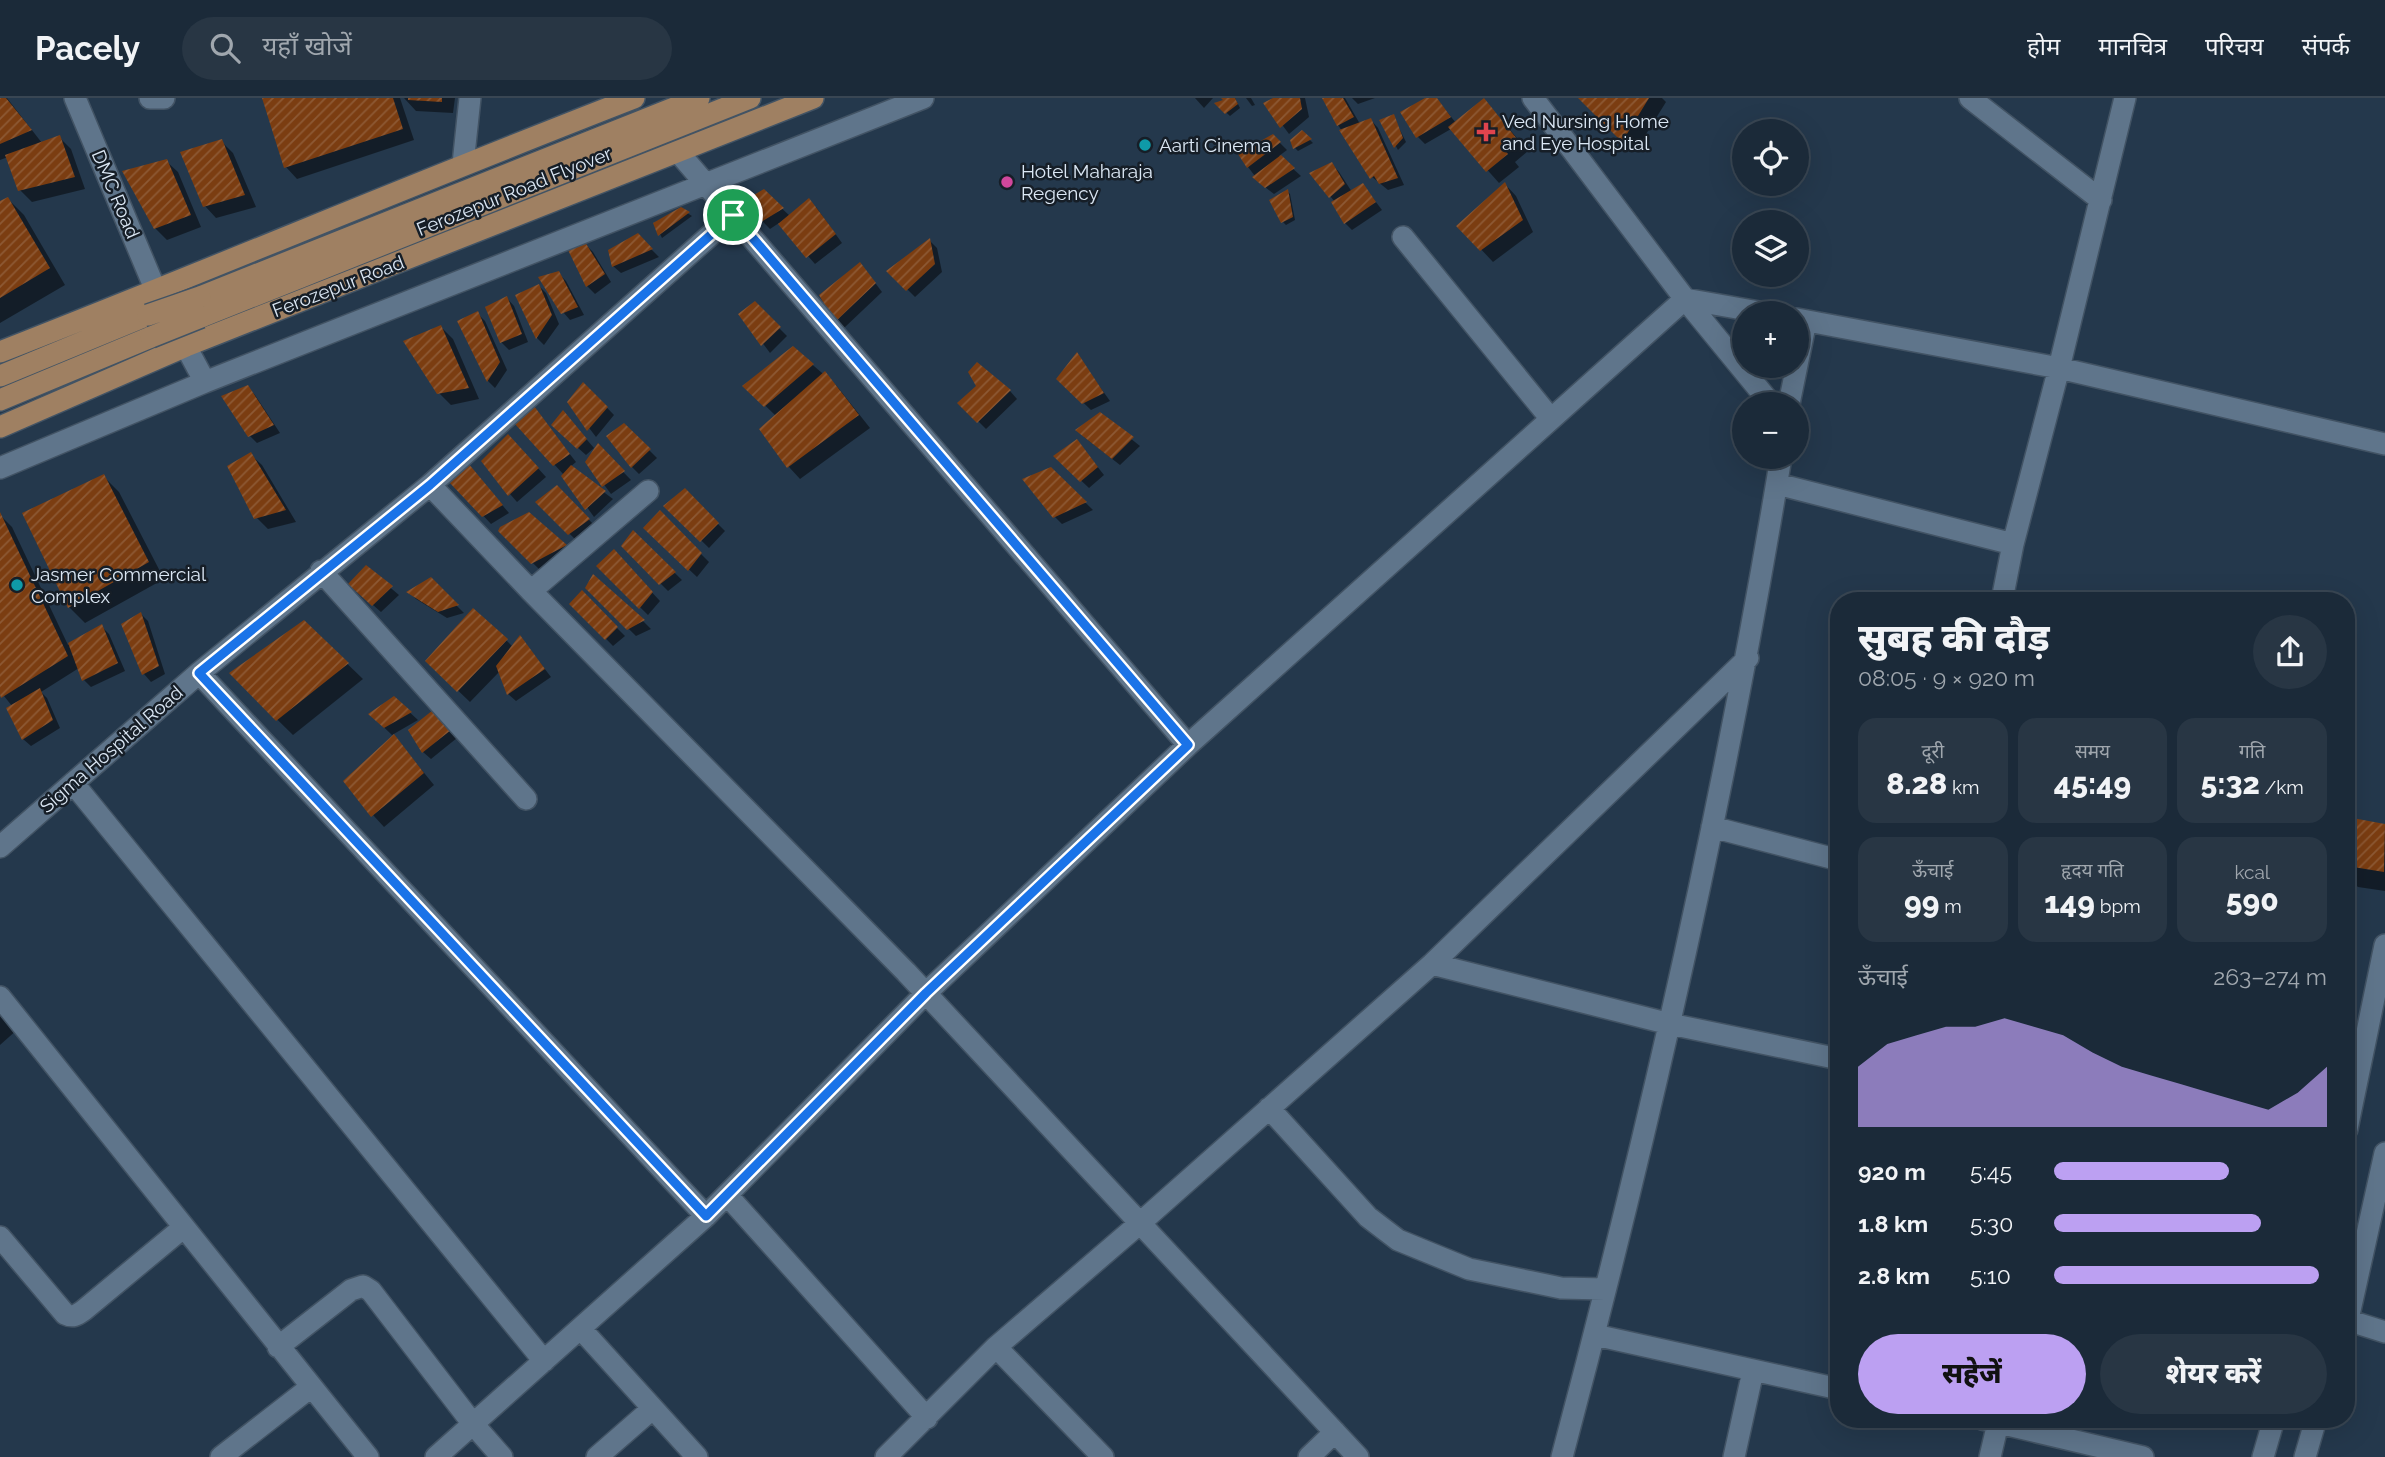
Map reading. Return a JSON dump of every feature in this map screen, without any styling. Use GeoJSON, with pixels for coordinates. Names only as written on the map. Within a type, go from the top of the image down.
{"type":"FeatureCollection","features":[{"type":"Feature","properties":{"kind":"main road"},"geometry":{"type":"LineString","coordinates":[[0,352],[463,164],[634,98]]}},
{"type":"Feature","properties":{"kind":"main road","name":"Ferozepur Road Flyover"},"geometry":{"type":"LineString","coordinates":[[201,307],[699,98]]}},
{"type":"Feature","properties":{"kind":"main road","name":"Ferozepur Road Flyover"},"geometry":{"type":"LineString","coordinates":[[201,307],[750,98]]}},
{"type":"Feature","properties":{"kind":"main road","name":"Ferozepur Road"},"geometry":{"type":"LineString","coordinates":[[0,427],[186,346],[813,98]]}},
{"type":"Feature","properties":{"kind":"main road"},"geometry":{"type":"LineString","coordinates":[[0,376],[148,315],[201,307]]}},
{"type":"Feature","properties":{"kind":"main road"},"geometry":{"type":"LineString","coordinates":[[0,400],[151,337],[201,307]]}},
{"type":"Feature","properties":{"kind":"street","name":"DMC Road"},"geometry":{"type":"LineString","coordinates":[[75,98],[156,290],[205,382]]}},
{"type":"Feature","properties":{"kind":"street"},"geometry":{"type":"LineString","coordinates":[[150,98],[164,98]]}},
{"type":"Feature","properties":{"kind":"street"},"geometry":{"type":"LineString","coordinates":[[463,164],[470,98]]}},
{"type":"Feature","properties":{"kind":"street"},"geometry":{"type":"LineString","coordinates":[[0,468],[205,382],[923,98]]}},
{"type":"Feature","properties":{"kind":"street"},"geometry":{"type":"LineString","coordinates":[[1533,98],[1685,299],[1761,392]]}},
{"type":"Feature","properties":{"kind":"street"},"geometry":{"type":"LineString","coordinates":[[1970,98],[2101,200]]}},
{"type":"Feature","properties":{"kind":"street"},"geometry":{"type":"LineString","coordinates":[[2003,592],[2125,98]]}},
{"type":"Feature","properties":{"kind":"street"},"geometry":{"type":"LineString","coordinates":[[678,153],[1188,745]]}},
{"type":"Feature","properties":{"kind":"street","name":"Sigma Hospital Road"},"geometry":{"type":"LineString","coordinates":[[0,846],[199,673],[321,571],[430,485],[733,215]]}},
{"type":"Feature","properties":{"kind":"street"},"geometry":{"type":"LineString","coordinates":[[1403,237],[1551,419]]}},
{"type":"Feature","properties":{"kind":"street"},"geometry":{"type":"LineString","coordinates":[[1685,299],[1732,307]]}},
{"type":"Feature","properties":{"kind":"street"},"geometry":{"type":"LineString","coordinates":[[436,1457],[706,1216],[926,993],[1188,745],[1685,299]]}},
{"type":"Feature","properties":{"kind":"street"},"geometry":{"type":"LineString","coordinates":[[1809,321],[2059,368],[2385,444]]}},
{"type":"Feature","properties":{"kind":"street"},"geometry":{"type":"LineString","coordinates":[[1562,1457],[1595,1335],[1670,1024],[1748,657],[1779,469]]}},
{"type":"Feature","properties":{"kind":"street"},"geometry":{"type":"LineString","coordinates":[[1777,484],[2013,544]]}},
{"type":"Feature","properties":{"kind":"street"},"geometry":{"type":"LineString","coordinates":[[430,485],[926,993],[1358,1457]]}},
{"type":"Feature","properties":{"kind":"street"},"geometry":{"type":"LineString","coordinates":[[531,591],[648,491]]}},
{"type":"Feature","properties":{"kind":"street"},"geometry":{"type":"LineString","coordinates":[[321,571],[526,799]]}},
{"type":"Feature","properties":{"kind":"street"},"geometry":{"type":"LineString","coordinates":[[886,1457],[996,1347],[1432,964],[1748,657]]}},
{"type":"Feature","properties":{"kind":"street"},"geometry":{"type":"LineString","coordinates":[[199,673],[706,1216]]}},
{"type":"Feature","properties":{"kind":"street"},"geometry":{"type":"LineString","coordinates":[[73,783],[544,1361]]}},
{"type":"Feature","properties":{"kind":"street"},"geometry":{"type":"LineString","coordinates":[[1712,827],[1830,858]]}},
{"type":"Feature","properties":{"kind":"street"},"geometry":{"type":"LineString","coordinates":[[2355,1090],[2385,944]]}},
{"type":"Feature","properties":{"kind":"street"},"geometry":{"type":"LineString","coordinates":[[1432,964],[1670,1024],[1830,1057]]}},
{"type":"Feature","properties":{"kind":"street"},"geometry":{"type":"LineString","coordinates":[[0,998],[368,1457]]}},
{"type":"Feature","properties":{"kind":"street"},"geometry":{"type":"LineString","coordinates":[[1269,1108],[1368,1217],[1398,1240],[1469,1269],[1561,1288],[1605,1289]]}},
{"type":"Feature","properties":{"kind":"street"},"geometry":{"type":"LineString","coordinates":[[2355,1286],[2385,1153]]}},
{"type":"Feature","properties":{"kind":"street"},"geometry":{"type":"LineString","coordinates":[[727,1195],[927,1418]]}},
{"type":"Feature","properties":{"kind":"street"},"geometry":{"type":"LineString","coordinates":[[0,1237],[70,1317],[84,1310],[184,1227]]}},
{"type":"Feature","properties":{"kind":"street"},"geometry":{"type":"LineString","coordinates":[[278,1347],[351,1290],[363,1286],[371,1291],[473,1424],[502,1457]]}},
{"type":"Feature","properties":{"kind":"street"},"geometry":{"type":"LineString","coordinates":[[2355,1323],[2385,1332]]}},
{"type":"Feature","properties":{"kind":"street"},"geometry":{"type":"LineString","coordinates":[[581,1329],[697,1457]]}},
{"type":"Feature","properties":{"kind":"street"},"geometry":{"type":"LineString","coordinates":[[1595,1335],[1830,1387]]}},
{"type":"Feature","properties":{"kind":"street"},"geometry":{"type":"LineString","coordinates":[[996,1347],[1103,1457]]}},
{"type":"Feature","properties":{"kind":"street"},"geometry":{"type":"LineString","coordinates":[[1734,1457],[1753,1371]]}},
{"type":"Feature","properties":{"kind":"street"},"geometry":{"type":"LineString","coordinates":[[221,1457],[311,1387]]}},
{"type":"Feature","properties":{"kind":"street"},"geometry":{"type":"LineString","coordinates":[[597,1457],[652,1409]]}},
{"type":"Feature","properties":{"kind":"street"},"geometry":{"type":"LineString","coordinates":[[1990,1428],[1990,1457]]}},
{"type":"Feature","properties":{"kind":"street"},"geometry":{"type":"LineString","coordinates":[[2020,1428],[2143,1457]]}},
{"type":"Feature","properties":{"kind":"street"},"geometry":{"type":"LineString","coordinates":[[2263,1457],[2271,1428]]}},
{"type":"Feature","properties":{"kind":"street"},"geometry":{"type":"LineString","coordinates":[[2305,1457],[2313,1428]]}},
{"type":"Feature","properties":{"kind":"street"},"geometry":{"type":"LineString","coordinates":[[1308,1457],[1335,1432]]}},
{"type":"Feature","properties":{"kind":"building"},"geometry":{"type":"Polygon","coordinates":[[[0,98],[6,98],[32,130],[0,144],[0,98]]]}},
{"type":"Feature","properties":{"kind":"building"},"geometry":{"type":"Polygon","coordinates":[[[262,98],[393,98],[403,129],[284,168],[262,98]]]}},
{"type":"Feature","properties":{"kind":"building"},"geometry":{"type":"Polygon","coordinates":[[[442,98],[442,102],[408,100],[442,98]]]}},
{"type":"Feature","properties":{"kind":"building"},"geometry":{"type":"Polygon","coordinates":[[[1221,98],[1235,98],[1238,104],[1225,114],[1214,103],[1223,100],[1221,98]]]}},
{"type":"Feature","properties":{"kind":"building"},"geometry":{"type":"Polygon","coordinates":[[[1273,98],[1300,98],[1302,109],[1280,128],[1263,103],[1273,98]]]}},
{"type":"Feature","properties":{"kind":"building"},"geometry":{"type":"Polygon","coordinates":[[[1322,98],[1343,98],[1354,117],[1337,126],[1322,98]]]}},
{"type":"Feature","properties":{"kind":"building"},"geometry":{"type":"Polygon","coordinates":[[[1425,98],[1437,98],[1451,117],[1416,138],[1400,112],[1425,98]]]}},
{"type":"Feature","properties":{"kind":"building"},"geometry":{"type":"Polygon","coordinates":[[[1484,98],[1517,139],[1504,149],[1508,154],[1486,172],[1448,127],[1484,98]]]}},
{"type":"Feature","properties":{"kind":"building"},"geometry":{"type":"Polygon","coordinates":[[[1578,98],[1649,98],[1622,142],[1578,98]]]}},
{"type":"Feature","properties":{"kind":"building"},"geometry":{"type":"Polygon","coordinates":[[[1394,114],[1403,138],[1394,148],[1379,120],[1394,114]]]}},
{"type":"Feature","properties":{"kind":"building"},"geometry":{"type":"Polygon","coordinates":[[[1371,118],[1398,178],[1379,184],[1374,176],[1370,179],[1339,130],[1371,118]]]}},
{"type":"Feature","properties":{"kind":"building"},"geometry":{"type":"Polygon","coordinates":[[[1302,130],[1312,139],[1293,149],[1290,140],[1302,130]]]}},
{"type":"Feature","properties":{"kind":"building"},"geometry":{"type":"Polygon","coordinates":[[[1273,134],[1281,142],[1247,168],[1238,154],[1273,134]]]}},
{"type":"Feature","properties":{"kind":"building"},"geometry":{"type":"Polygon","coordinates":[[[60,135],[75,177],[18,191],[5,155],[60,135]]]}},
{"type":"Feature","properties":{"kind":"building"},"geometry":{"type":"Polygon","coordinates":[[[222,139],[245,195],[203,207],[180,152],[222,139]]]}},
{"type":"Feature","properties":{"kind":"building"},"geometry":{"type":"Polygon","coordinates":[[[1281,155],[1295,168],[1265,188],[1252,177],[1281,155]]]}},
{"type":"Feature","properties":{"kind":"building"},"geometry":{"type":"Polygon","coordinates":[[[167,159],[191,215],[154,229],[122,171],[167,159]]]}},
{"type":"Feature","properties":{"kind":"building"},"geometry":{"type":"Polygon","coordinates":[[[1332,162],[1345,184],[1329,198],[1309,173],[1332,162]]]}},
{"type":"Feature","properties":{"kind":"building"},"geometry":{"type":"Polygon","coordinates":[[[1505,182],[1523,220],[1480,251],[1456,226],[1505,182]]]}},
{"type":"Feature","properties":{"kind":"building"},"geometry":{"type":"Polygon","coordinates":[[[1363,183],[1376,202],[1344,224],[1331,202],[1363,183]]]}},
{"type":"Feature","properties":{"kind":"building"},"geometry":{"type":"Polygon","coordinates":[[[764,189],[784,208],[761,222],[742,202],[764,189]]]}},
{"type":"Feature","properties":{"kind":"building"},"geometry":{"type":"Polygon","coordinates":[[[1288,189],[1293,217],[1281,223],[1269,200],[1288,189]]]}},
{"type":"Feature","properties":{"kind":"building"},"geometry":{"type":"Polygon","coordinates":[[[8,197],[50,268],[0,298],[0,201],[8,197]]]}},
{"type":"Feature","properties":{"kind":"building"},"geometry":{"type":"Polygon","coordinates":[[[809,198],[836,234],[806,258],[778,224],[809,198]]]}},
{"type":"Feature","properties":{"kind":"building"},"geometry":{"type":"Polygon","coordinates":[[[681,207],[690,212],[658,236],[653,223],[681,207]]]}},
{"type":"Feature","properties":{"kind":"building"},"geometry":{"type":"Polygon","coordinates":[[[638,233],[653,249],[612,267],[608,250],[638,233]]]}},
{"type":"Feature","properties":{"kind":"building"},"geometry":{"type":"Polygon","coordinates":[[[930,238],[935,264],[906,291],[886,271],[930,238]]]}},
{"type":"Feature","properties":{"kind":"building"},"geometry":{"type":"Polygon","coordinates":[[[585,242],[605,274],[586,287],[568,250],[585,242]]]}},
{"type":"Feature","properties":{"kind":"building"},"geometry":{"type":"Polygon","coordinates":[[[860,262],[876,283],[835,322],[819,295],[860,262]]]}},
{"type":"Feature","properties":{"kind":"building"},"geometry":{"type":"Polygon","coordinates":[[[559,271],[578,307],[561,314],[538,277],[559,271]]]}},
{"type":"Feature","properties":{"kind":"building"},"geometry":{"type":"Polygon","coordinates":[[[539,284],[552,315],[536,339],[515,295],[539,284]]]}},
{"type":"Feature","properties":{"kind":"building"},"geometry":{"type":"Polygon","coordinates":[[[507,296],[522,334],[500,343],[485,307],[507,296]]]}},
{"type":"Feature","properties":{"kind":"building"},"geometry":{"type":"Polygon","coordinates":[[[755,301],[781,327],[761,346],[738,314],[755,301]]]}},
{"type":"Feature","properties":{"kind":"building"},"geometry":{"type":"Polygon","coordinates":[[[478,311],[500,362],[487,382],[457,321],[478,311]]]}},
{"type":"Feature","properties":{"kind":"building"},"geometry":{"type":"Polygon","coordinates":[[[441,325],[469,388],[437,394],[403,341],[441,325]]]}},
{"type":"Feature","properties":{"kind":"building"},"geometry":{"type":"Polygon","coordinates":[[[793,346],[814,364],[764,407],[742,386],[793,346]]]}},
{"type":"Feature","properties":{"kind":"building"},"geometry":{"type":"Polygon","coordinates":[[[1077,352],[1104,393],[1082,404],[1056,379],[1077,352]]]}},
{"type":"Feature","properties":{"kind":"building"},"geometry":{"type":"Polygon","coordinates":[[[977,362],[1011,390],[977,423],[957,403],[976,386],[968,372],[977,362]]]}},
{"type":"Feature","properties":{"kind":"building"},"geometry":{"type":"Polygon","coordinates":[[[825,371],[859,415],[787,468],[759,429],[825,371]]]}},
{"type":"Feature","properties":{"kind":"building"},"geometry":{"type":"Polygon","coordinates":[[[583,382],[608,407],[587,431],[567,402],[583,382]]]}},
{"type":"Feature","properties":{"kind":"building"},"geometry":{"type":"Polygon","coordinates":[[[248,385],[274,425],[248,437],[221,396],[248,385]]]}},
{"type":"Feature","properties":{"kind":"building"},"geometry":{"type":"Polygon","coordinates":[[[534,406],[570,454],[553,466],[515,424],[534,406]]]}},
{"type":"Feature","properties":{"kind":"building"},"geometry":{"type":"Polygon","coordinates":[[[563,410],[587,439],[577,449],[551,425],[563,410]]]}},
{"type":"Feature","properties":{"kind":"building"},"geometry":{"type":"Polygon","coordinates":[[[1100,412],[1134,437],[1112,459],[1075,430],[1100,412]]]}},
{"type":"Feature","properties":{"kind":"building"},"geometry":{"type":"Polygon","coordinates":[[[624,423],[651,449],[631,468],[606,436],[624,423]]]}},
{"type":"Feature","properties":{"kind":"building"},"geometry":{"type":"Polygon","coordinates":[[[508,434],[539,468],[508,496],[481,461],[508,434]]]}},
{"type":"Feature","properties":{"kind":"building"},"geometry":{"type":"Polygon","coordinates":[[[1077,439],[1098,467],[1080,482],[1053,456],[1077,439]]]}},
{"type":"Feature","properties":{"kind":"building"},"geometry":{"type":"Polygon","coordinates":[[[598,443],[625,471],[602,487],[585,462],[598,443]]]}},
{"type":"Feature","properties":{"kind":"building"},"geometry":{"type":"Polygon","coordinates":[[[251,452],[286,510],[254,519],[227,466],[251,452]]]}},
{"type":"Feature","properties":{"kind":"building"},"geometry":{"type":"Polygon","coordinates":[[[468,463],[503,505],[482,517],[449,482],[468,463]]]}},
{"type":"Feature","properties":{"kind":"building"},"geometry":{"type":"Polygon","coordinates":[[[571,465],[606,491],[585,510],[561,476],[571,465]]]}},
{"type":"Feature","properties":{"kind":"building"},"geometry":{"type":"Polygon","coordinates":[[[1051,467],[1087,502],[1053,518],[1022,479],[1051,467]]]}},
{"type":"Feature","properties":{"kind":"building"},"geometry":{"type":"Polygon","coordinates":[[[104,474],[149,562],[68,608],[22,513],[104,474]]]}},
{"type":"Feature","properties":{"kind":"building"},"geometry":{"type":"Polygon","coordinates":[[[557,485],[590,519],[568,535],[535,502],[557,485]]]}},
{"type":"Feature","properties":{"kind":"building"},"geometry":{"type":"Polygon","coordinates":[[[685,488],[719,523],[700,542],[663,506],[685,488]]]}},
{"type":"Feature","properties":{"kind":"building"},"geometry":{"type":"Polygon","coordinates":[[[660,510],[702,553],[688,571],[643,528],[660,510]]]}},
{"type":"Feature","properties":{"kind":"building","name":"Jasmer Commercial Complex"},"geometry":{"type":"Polygon","coordinates":[[[0,512],[68,656],[1,698],[0,695],[0,512]]]}},
{"type":"Feature","properties":{"kind":"building"},"geometry":{"type":"Polygon","coordinates":[[[529,512],[567,545],[531,564],[498,531],[500,527],[529,512]]]}},
{"type":"Feature","properties":{"kind":"building"},"geometry":{"type":"Polygon","coordinates":[[[633,530],[676,572],[659,585],[621,546],[633,530]]]}},
{"type":"Feature","properties":{"kind":"building"},"geometry":{"type":"Polygon","coordinates":[[[614,549],[653,592],[639,609],[596,566],[614,549]]]}},
{"type":"Feature","properties":{"kind":"building"},"geometry":{"type":"Polygon","coordinates":[[[366,565],[393,586],[372,606],[348,584],[366,565]]]}},
{"type":"Feature","properties":{"kind":"building"},"geometry":{"type":"Polygon","coordinates":[[[593,574],[645,620],[627,630],[585,588],[593,574]]]}},
{"type":"Feature","properties":{"kind":"building"},"geometry":{"type":"Polygon","coordinates":[[[431,577],[459,605],[438,612],[406,592],[431,577]]]}},
{"type":"Feature","properties":{"kind":"building"},"geometry":{"type":"Polygon","coordinates":[[[582,590],[618,627],[605,640],[569,604],[582,590]]]}},
{"type":"Feature","properties":{"kind":"building"},"geometry":{"type":"Polygon","coordinates":[[[473,608],[508,639],[457,692],[425,661],[473,608]]]}},
{"type":"Feature","properties":{"kind":"building"},"geometry":{"type":"Polygon","coordinates":[[[141,612],[159,666],[142,675],[121,624],[141,612]]]}},
{"type":"Feature","properties":{"kind":"building"},"geometry":{"type":"Polygon","coordinates":[[[304,620],[349,663],[276,721],[229,673],[304,620]]]}},
{"type":"Feature","properties":{"kind":"building"},"geometry":{"type":"Polygon","coordinates":[[[102,624],[118,663],[82,681],[68,643],[102,624]]]}},
{"type":"Feature","properties":{"kind":"building"},"geometry":{"type":"Polygon","coordinates":[[[520,635],[545,669],[507,695],[496,666],[520,635]]]}},
{"type":"Feature","properties":{"kind":"building"},"geometry":{"type":"Polygon","coordinates":[[[40,688],[53,720],[22,740],[6,708],[40,688]]]}},
{"type":"Feature","properties":{"kind":"building"},"geometry":{"type":"Polygon","coordinates":[[[394,696],[412,712],[384,728],[368,714],[394,696]]]}},
{"type":"Feature","properties":{"kind":"building"},"geometry":{"type":"Polygon","coordinates":[[[433,710],[451,730],[422,753],[408,730],[433,710]]]}},
{"type":"Feature","properties":{"kind":"building"},"geometry":{"type":"Polygon","coordinates":[[[394,734],[424,773],[371,817],[343,781],[394,734]]]}},
{"type":"Feature","properties":{"kind":"building"},"geometry":{"type":"Polygon","coordinates":[[[2355,818],[2385,824],[2384,872],[2355,867],[2355,818]]]}},
{"type":"Feature","properties":{"kind":"place","name":"Ved Nursing Home and Eye Hospital"},"geometry":{"type":"Point","coordinates":[1486,132]}},
{"type":"Feature","properties":{"kind":"place","name":"Aarti Cinema"},"geometry":{"type":"Point","coordinates":[1145,145]}},
{"type":"Feature","properties":{"kind":"place","name":"Hotel Maharaja Regency"},"geometry":{"type":"Point","coordinates":[1007,182]}},
{"type":"Feature","properties":{"kind":"place","name":"Jasmer Commercial Complex"},"geometry":{"type":"Point","coordinates":[17,585]}},
{"type":"Feature","properties":{"kind":"route"},"geometry":{"type":"LineString","coordinates":[[733,215],[1188,745],[926,993],[706,1216],[199,673],[321,571],[430,485],[733,215]]}}]}
